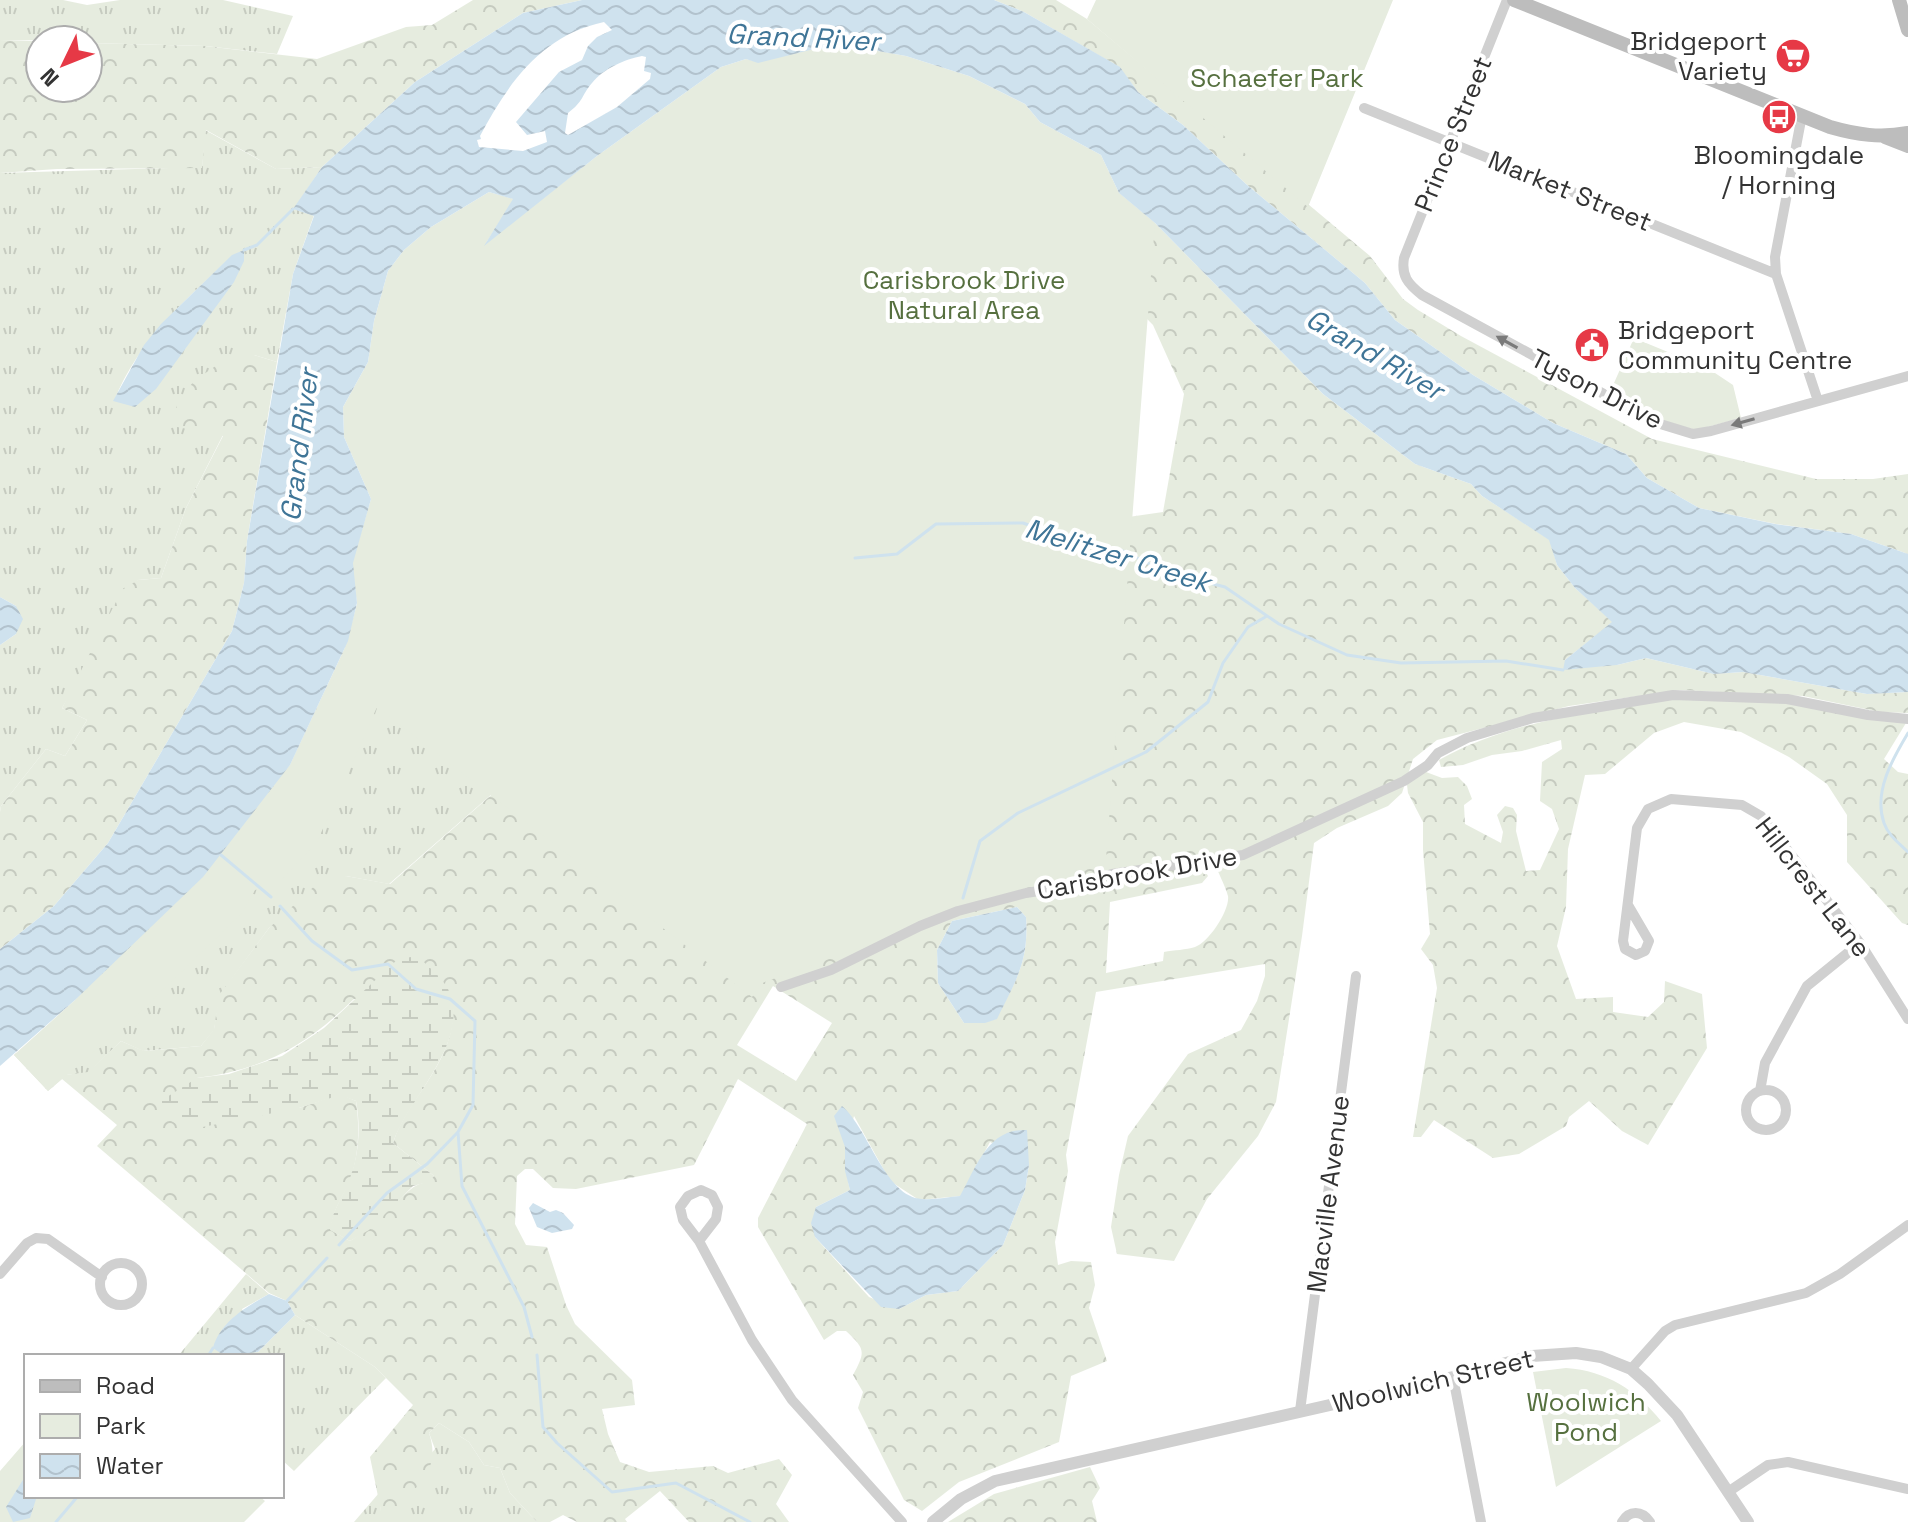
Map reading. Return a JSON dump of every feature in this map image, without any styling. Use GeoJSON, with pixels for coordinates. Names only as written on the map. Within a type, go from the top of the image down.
{"type":"FeatureCollection","features":[{"type":"Feature","properties":{"kind":"main road"},"geometry":{"type":"LineString","coordinates":[[1514,0],[1841,130],[1862,136],[1884,137],[1908,133]]}},
{"type":"Feature","properties":{"kind":"main road"},"geometry":{"type":"LineString","coordinates":[[1899,0],[1908,30]]}},
{"type":"Feature","properties":{"kind":"main road"},"geometry":{"type":"LineString","coordinates":[[1884,137],[1908,146]]}},
{"type":"Feature","properties":{"kind":"street","name":"Prince Street"},"geometry":{"type":"LineString","coordinates":[[1402,269],[1507,0]]}},
{"type":"Feature","properties":{"kind":"street","name":"Market Street"},"geometry":{"type":"LineString","coordinates":[[1364,108],[1776,274]]}},
{"type":"Feature","properties":{"kind":"street"},"geometry":{"type":"LineString","coordinates":[[1802,115],[1775,257],[1776,274],[1818,401]]}},
{"type":"Feature","properties":{"kind":"street","name":"Tyson Drive"},"geometry":{"type":"LineString","coordinates":[[1402,269],[1408,283],[1422,295],[1657,423],[1693,434],[1908,376]]}},
{"type":"Feature","properties":{"kind":"street","name":"Carisbrook Drive"},"geometry":{"type":"LineString","coordinates":[[781,987],[831,970],[920,926],[958,911],[1112,874],[1243,855],[1404,781],[1428,765],[1438,753],[1467,738],[1533,718],[1687,695],[1787,699],[1906,719]]}},
{"type":"Feature","properties":{"kind":"street","name":"Hillcrest Lane"},"geometry":{"type":"LineString","coordinates":[[1628,905],[1637,828],[1648,809],[1671,799],[1742,805],[1761,816],[1860,943],[1908,1019]]}},
{"type":"Feature","properties":{"kind":"street"},"geometry":{"type":"LineString","coordinates":[[1760,1091],[1774,1091],[1784,1100],[1787,1114],[1774,1129],[1761,1130],[1747,1117],[1747,1104],[1760,1091],[1765,1063],[1807,986],[1860,943]]}},
{"type":"Feature","properties":{"kind":"street","name":"Macville Avenue"},"geometry":{"type":"LineString","coordinates":[[1300,1411],[1356,976]]}},
{"type":"Feature","properties":{"kind":"street"},"geometry":{"type":"LineString","coordinates":[[699,1241],[716,1219],[718,1207],[712,1195],[701,1190],[688,1196],[680,1207],[683,1220],[699,1241],[752,1340],[792,1400],[902,1522]]}},
{"type":"Feature","properties":{"kind":"street"},"geometry":{"type":"LineString","coordinates":[[1748,1522],[1677,1415],[1631,1369],[1665,1331],[1675,1325],[1806,1293],[1840,1274],[1908,1225]]}},
{"type":"Feature","properties":{"kind":"street"},"geometry":{"type":"LineString","coordinates":[[0,1274],[27,1243],[36,1238],[48,1239],[102,1277]]}},
{"type":"Feature","properties":{"kind":"street"},"geometry":{"type":"LineString","coordinates":[[124,1264],[136,1270],[141,1289],[134,1301],[114,1304],[101,1290],[102,1277],[111,1266],[124,1264]]}},
{"type":"Feature","properties":{"kind":"street","name":"Woolwich Street"},"geometry":{"type":"LineString","coordinates":[[933,1522],[961,1499],[995,1481],[1453,1377],[1532,1356],[1556,1353],[1601,1357],[1631,1369]]}},
{"type":"Feature","properties":{"kind":"street"},"geometry":{"type":"LineString","coordinates":[[1453,1377],[1481,1522]]}},
{"type":"Feature","properties":{"kind":"street"},"geometry":{"type":"LineString","coordinates":[[1728,1492],[1768,1465],[1788,1462],[1908,1489]]}},
{"type":"Feature","properties":{"kind":"street"},"geometry":{"type":"LineString","coordinates":[[1622,1522],[1635,1512],[1644,1515],[1650,1522]]}},
{"type":"Feature","properties":{"kind":"green space"},"geometry":{"type":"Polygon","coordinates":[[[0,0],[63,0],[87,5],[120,0],[223,0],[293,16],[277,54],[205,46],[104,43],[104,24],[24,24],[24,40],[0,40],[0,0]]]}},
{"type":"Feature","properties":{"kind":"green space"},"geometry":{"type":"Polygon","coordinates":[[[473,0],[582,0],[523,13],[415,82],[322,167],[276,169],[206,130],[202,168],[57,169],[0,173],[0,40],[24,41],[24,104],[104,104],[104,43],[205,46],[317,59],[406,27],[432,25],[473,0]]]}},
{"type":"Feature","properties":{"kind":"green space"},"geometry":{"type":"Polygon","coordinates":[[[994,0],[1056,0],[1087,19],[1370,256],[1403,299],[1461,336],[1652,439],[1816,479],[1873,479],[1908,474],[1908,554],[1851,534],[1776,524],[1699,508],[1647,478],[1626,454],[1553,423],[1473,375],[1395,320],[1365,283],[1246,184],[1183,125],[1138,92],[1119,67],[1024,12],[994,0]]]}},
{"type":"Feature","properties":{"kind":"green space","name":"Schaefer Park"},"geometry":{"type":"Polygon","coordinates":[[[1096,0],[1393,0],[1308,207],[1087,19],[1096,0]]]}},
{"type":"Feature","properties":{"kind":"green space","name":"Carisbrook Drive Natural Area"},"geometry":{"type":"Polygon","coordinates":[[[849,46],[906,56],[969,76],[1025,104],[1040,122],[1101,155],[1119,193],[1155,223],[1106,859],[762,983],[752,997],[377,707],[317,842],[276,886],[255,890],[242,913],[139,1013],[48,1091],[14,1055],[203,877],[290,765],[325,691],[337,676],[357,604],[352,563],[371,499],[344,437],[343,407],[368,362],[374,321],[388,271],[404,250],[431,227],[489,192],[514,199],[486,243],[597,156],[721,67],[746,59],[758,62],[810,50],[849,46]]]}},
{"type":"Feature","properties":{"kind":"green space","name":"Carisbrook Drive Natural Area"},"geometry":{"type":"Polygon","coordinates":[[[810,50],[1119,193],[1155,223],[1323,394],[1415,464],[1471,484],[1482,496],[1550,540],[1557,565],[1575,588],[1613,622],[1565,660],[1617,665],[1646,658],[1714,674],[1743,672],[1867,694],[1908,692],[1908,713],[1880,712],[1803,696],[1680,690],[1569,706],[1437,740],[1413,759],[1402,793],[1388,806],[1337,828],[1314,843],[1276,1102],[1258,1136],[1207,1199],[1174,1261],[1117,1254],[1111,1227],[1128,1136],[1188,1054],[1241,1030],[1257,1001],[1265,976],[1265,964],[1096,992],[1066,1155],[1068,1171],[1055,1242],[1058,1265],[1071,1261],[1091,1262],[1095,1285],[1089,1308],[1107,1361],[1071,1376],[1059,1442],[959,1482],[922,1511],[904,1500],[858,1408],[863,1392],[853,1375],[862,1355],[860,1347],[846,1331],[837,1331],[824,1340],[758,1227],[758,1218],[807,1124],[738,1079],[694,1165],[576,1189],[553,1188],[533,1169],[525,1169],[517,1176],[515,1224],[526,1245],[547,1247],[575,1324],[632,1380],[635,1405],[602,1409],[620,1462],[649,1472],[713,1466],[728,1473],[779,1459],[792,1475],[776,1504],[789,1522],[689,1522],[660,1491],[625,1519],[627,1522],[577,1522],[563,1515],[550,1522],[537,1522],[510,1493],[500,1468],[484,1465],[469,1442],[439,1423],[429,1433],[432,1458],[424,1477],[392,1512],[381,1511],[370,1457],[413,1405],[375,1367],[295,1315],[287,1301],[269,1293],[97,1146],[117,1125],[62,1079],[48,1091],[14,1055],[32,1040],[65,1075],[88,1072],[121,1041],[144,1051],[201,1046],[214,1029],[219,995],[269,928],[321,880],[346,876],[390,884],[672,636],[758,62],[810,50]],[[1013,183],[1080,524],[1163,512],[1184,394],[1153,325],[1013,183]],[[1210,856],[1197,857],[1208,876],[1202,883],[1110,902],[1106,973],[1163,961],[1164,952],[1201,944],[1222,917],[1228,902],[1210,856]],[[1017,907],[952,921],[937,950],[938,983],[964,1023],[996,1019],[1023,959],[1026,917],[1017,907]],[[773,986],[737,1045],[796,1081],[832,1023],[773,986]],[[354,999],[319,1030],[264,1062],[197,1078],[299,1108],[340,1094],[356,1101],[357,1153],[331,1230],[350,1241],[411,1189],[434,1176],[393,1143],[439,1063],[452,1028],[453,1008],[354,999]],[[854,1116],[846,1162],[850,1190],[816,1207],[815,1237],[869,1297],[899,1309],[926,1295],[958,1291],[1003,1245],[1025,1190],[1029,1165],[990,1142],[961,1196],[919,1200],[890,1181],[854,1116]]]}},
{"type":"Feature","properties":{"kind":"green space"},"geometry":{"type":"Polygon","coordinates":[[[205,130],[276,169],[322,167],[294,209],[314,215],[293,274],[277,362],[254,355],[223,435],[186,508],[161,578],[138,580],[62,708],[87,720],[65,756],[46,749],[1,806],[0,812],[0,645],[16,634],[16,606],[0,597],[0,173],[202,167],[205,130]],[[244,251],[232,256],[165,322],[136,359],[114,401],[244,251]]]}},
{"type":"Feature","properties":{"kind":"green space"},"geometry":{"type":"Polygon","coordinates":[[[1634,338],[1709,369],[1733,385],[1741,418],[1696,430],[1657,419],[1610,392],[1634,338]]]}},
{"type":"Feature","properties":{"kind":"green space"},"geometry":{"type":"Polygon","coordinates":[[[254,355],[277,362],[247,541],[244,583],[232,631],[108,843],[54,906],[0,949],[1,806],[46,749],[65,756],[87,720],[62,708],[122,590],[138,580],[161,578],[186,508],[223,436],[172,426],[178,401],[194,381],[227,358],[254,355]]]}},
{"type":"Feature","properties":{"kind":"green space"},"geometry":{"type":"Polygon","coordinates":[[[673,636],[389,884],[346,876],[269,928],[220,995],[214,1030],[201,1046],[143,1051],[121,1041],[88,1073],[65,1075],[75,1000],[290,765],[348,641],[673,636]]]}},
{"type":"Feature","properties":{"kind":"green space"},"geometry":{"type":"Polygon","coordinates":[[[1669,699],[1798,703],[1906,723],[1884,759],[1898,772],[1908,774],[1908,925],[1902,923],[1847,862],[1847,815],[1827,784],[1789,757],[1741,732],[1684,722],[1654,733],[1605,774],[1585,775],[1568,849],[1566,907],[1557,946],[1576,999],[1613,997],[1613,1012],[1648,1017],[1664,1002],[1665,981],[1702,994],[1707,1048],[1648,1145],[1622,1131],[1589,1101],[1569,1117],[1566,1126],[1519,1154],[1493,1158],[1434,1120],[1421,1137],[1413,1137],[1437,988],[1433,965],[1421,949],[1430,934],[1423,822],[1407,785],[1426,772],[1442,778],[1458,777],[1467,786],[1472,799],[1464,805],[1465,824],[1501,843],[1503,832],[1497,815],[1505,806],[1513,808],[1517,815],[1516,831],[1526,871],[1540,870],[1559,829],[1552,809],[1540,801],[1542,762],[1562,749],[1561,740],[1522,751],[1492,755],[1463,765],[1441,767],[1439,760],[1467,746],[1522,727],[1669,699]]]}},
{"type":"Feature","properties":{"kind":"green space"},"geometry":{"type":"Polygon","coordinates":[[[418,956],[448,989],[453,1009],[452,1029],[435,1069],[393,1143],[434,1176],[428,1182],[413,1186],[369,1230],[350,1241],[330,1230],[355,1163],[359,1132],[356,1101],[340,1095],[299,1108],[187,1130],[161,1115],[159,1102],[197,1078],[229,1074],[282,1056],[324,1028],[398,959],[418,956]]]}},
{"type":"Feature","properties":{"kind":"green space"},"geometry":{"type":"Polygon","coordinates":[[[246,1274],[269,1294],[242,1309],[258,1352],[295,1315],[375,1367],[386,1378],[294,1471],[284,1462],[284,1354],[180,1354],[246,1274]]]}},
{"type":"Feature","properties":{"kind":"green space","name":"Woolwich Pond"},"geometry":{"type":"Polygon","coordinates":[[[1566,1368],[1595,1373],[1620,1384],[1661,1421],[1556,1487],[1533,1372],[1566,1368]]]}},
{"type":"Feature","properties":{"kind":"green space"},"geometry":{"type":"Polygon","coordinates":[[[439,1423],[469,1442],[484,1465],[500,1468],[510,1493],[537,1522],[354,1522],[379,1493],[381,1511],[435,1449],[429,1433],[439,1423]]]}},
{"type":"Feature","properties":{"kind":"green space"},"geometry":{"type":"Polygon","coordinates":[[[24,1443],[24,1498],[261,1498],[265,1501],[244,1522],[0,1522],[0,1471],[24,1443]]]}},
{"type":"Feature","properties":{"kind":"green space"},"geometry":{"type":"Polygon","coordinates":[[[1090,1467],[1100,1488],[1092,1501],[1097,1522],[948,1522],[994,1494],[1090,1467]]]}},
{"type":"Feature","properties":{"kind":"water","name":"Grand River"},"geometry":{"type":"Polygon","coordinates":[[[582,0],[994,0],[1024,12],[1120,67],[1138,92],[1183,125],[1246,184],[1365,283],[1395,320],[1473,375],[1553,423],[1626,454],[1647,478],[1699,508],[1775,524],[1851,534],[1908,554],[1908,692],[1867,694],[1743,672],[1714,674],[1646,658],[1617,665],[1563,670],[1565,660],[1612,622],[1575,588],[1557,565],[1549,540],[1482,496],[1471,484],[1415,464],[1323,394],[1155,223],[1119,193],[1101,155],[1040,122],[1025,104],[969,76],[906,56],[849,46],[810,50],[758,63],[746,59],[721,67],[597,156],[484,246],[513,199],[489,192],[431,227],[404,250],[388,271],[374,321],[368,362],[343,407],[344,437],[371,499],[353,563],[357,603],[348,641],[290,765],[203,877],[75,1000],[0,1066],[0,949],[54,906],[108,843],[232,631],[244,583],[247,541],[293,274],[314,216],[293,209],[322,167],[415,82],[523,13],[582,0]],[[604,22],[562,38],[529,64],[491,116],[481,139],[477,140],[479,147],[523,151],[547,142],[545,131],[527,135],[516,122],[559,72],[582,60],[588,46],[597,37],[612,30],[604,22]],[[646,57],[615,65],[597,78],[568,113],[565,133],[568,135],[617,107],[650,79],[651,73],[644,71],[646,57]]]}},
{"type":"Feature","properties":{"kind":"water"},"geometry":{"type":"Polygon","coordinates":[[[244,250],[244,261],[234,282],[156,389],[135,407],[113,401],[144,345],[161,324],[232,255],[244,250]]]}},
{"type":"Feature","properties":{"kind":"water"},"geometry":{"type":"Polygon","coordinates":[[[0,597],[16,606],[23,619],[16,634],[0,645],[0,597]]]}},
{"type":"Feature","properties":{"kind":"water"},"geometry":{"type":"Polygon","coordinates":[[[1017,907],[1026,917],[1026,933],[1023,959],[1015,981],[997,1019],[985,1023],[964,1023],[938,983],[937,950],[952,921],[1017,907]]]}},
{"type":"Feature","properties":{"kind":"water"},"geometry":{"type":"Polygon","coordinates":[[[842,1106],[898,1187],[922,1199],[960,1196],[978,1161],[993,1142],[1002,1135],[1027,1130],[1029,1165],[1025,1190],[1003,1245],[958,1291],[926,1295],[899,1309],[881,1307],[815,1237],[811,1223],[816,1207],[850,1190],[845,1171],[845,1147],[834,1116],[842,1106]]]}},
{"type":"Feature","properties":{"kind":"water"},"geometry":{"type":"Polygon","coordinates":[[[533,1203],[550,1212],[556,1210],[563,1213],[574,1225],[572,1229],[552,1233],[537,1227],[529,1208],[533,1203]]]}},
{"type":"Feature","properties":{"kind":"water"},"geometry":{"type":"Polygon","coordinates":[[[269,1294],[287,1301],[295,1315],[258,1352],[222,1354],[213,1348],[216,1339],[221,1330],[243,1310],[269,1294]]]}},
{"type":"Feature","properties":{"kind":"water"},"geometry":{"type":"Polygon","coordinates":[[[24,1478],[24,1498],[36,1498],[30,1518],[13,1522],[6,1507],[24,1478]]]}},
{"type":"Feature","properties":{"kind":"waterway"},"geometry":{"type":"LineString","coordinates":[[244,250],[257,245],[293,209]]}},
{"type":"Feature","properties":{"kind":"waterway","name":"Melitzer Creek"},"geometry":{"type":"LineString","coordinates":[[855,558],[897,554],[936,524],[1023,523],[1085,545],[1121,550],[1164,571],[1225,587],[1279,624],[1347,655],[1401,663],[1506,661],[1563,670]]}},
{"type":"Feature","properties":{"kind":"waterway"},"geometry":{"type":"LineString","coordinates":[[963,898],[980,841],[1018,813],[1146,752],[1208,702],[1223,663],[1248,627],[1267,616]]}},
{"type":"Feature","properties":{"kind":"waterway"},"geometry":{"type":"LineString","coordinates":[[1908,733],[1886,776],[1881,799],[1886,827],[1908,852]]}},
{"type":"Feature","properties":{"kind":"waterway","name":"Melitzer Creek"},"geometry":{"type":"LineString","coordinates":[[221,855],[271,897]]}},
{"type":"Feature","properties":{"kind":"waterway","name":"Melitzer Creek"},"geometry":{"type":"LineString","coordinates":[[280,906],[312,941],[352,970],[388,964],[416,989],[450,999],[475,1021],[473,1105],[458,1132],[427,1164],[387,1193],[339,1245]]}},
{"type":"Feature","properties":{"kind":"waterway","name":"Melitzer Creek"},"geometry":{"type":"LineString","coordinates":[[458,1132],[462,1186],[524,1307],[532,1337]]}},
{"type":"Feature","properties":{"kind":"waterway"},"geometry":{"type":"LineString","coordinates":[[287,1301],[327,1258]]}},
{"type":"Feature","properties":{"kind":"waterway"},"geometry":{"type":"LineString","coordinates":[[209,1354],[213,1348]]}},
{"type":"Feature","properties":{"kind":"waterway","name":"Melitzer Creek"},"geometry":{"type":"LineString","coordinates":[[537,1355],[543,1427],[612,1492],[676,1483],[750,1522]]}},
{"type":"Feature","properties":{"kind":"waterway"},"geometry":{"type":"LineString","coordinates":[[56,1522],[76,1498]]}},
{"type":"Feature","properties":{"kind":"place","name":"Bridgeport Variety"},"geometry":{"type":"Point","coordinates":[1793,56]}},
{"type":"Feature","properties":{"kind":"place","name":"Bloomingdale / Horning"},"geometry":{"type":"Point","coordinates":[1779,117]}},
{"type":"Feature","properties":{"kind":"place","name":"Bridgeport Community Centre"},"geometry":{"type":"Point","coordinates":[1592,345]}}]}
